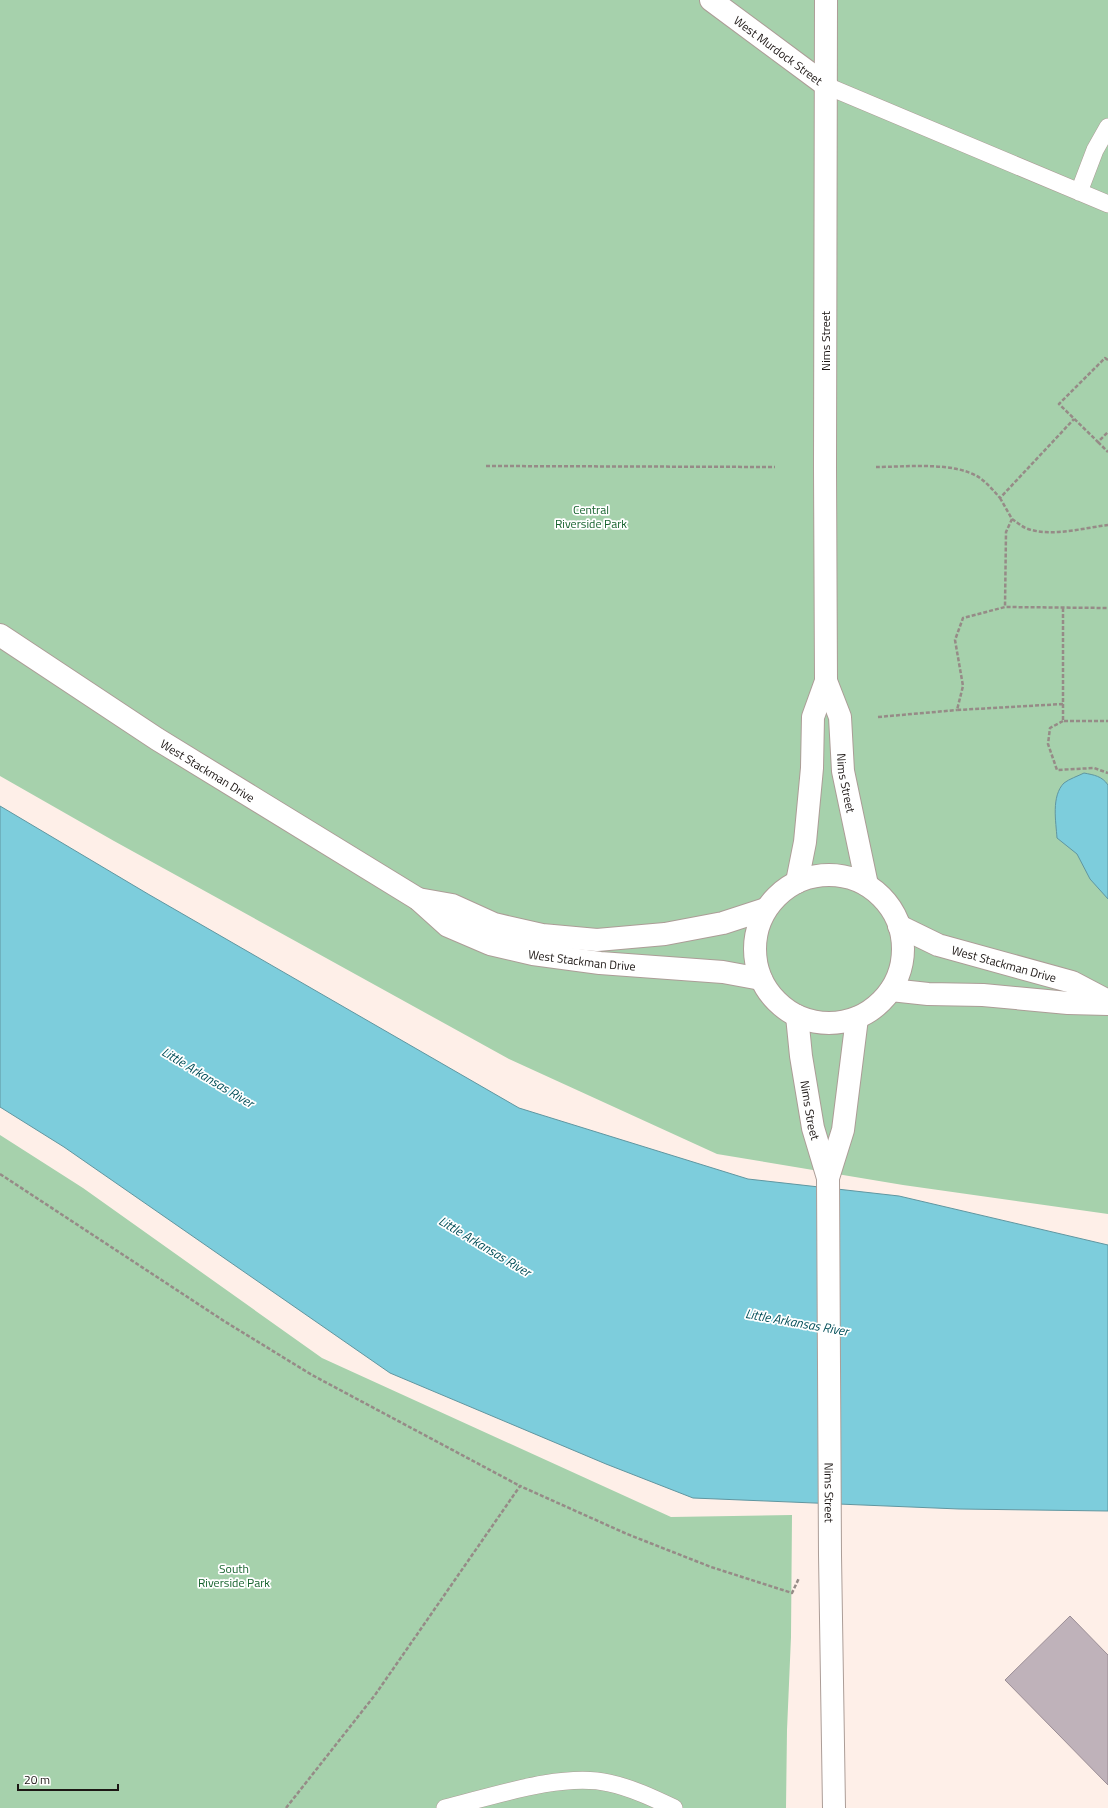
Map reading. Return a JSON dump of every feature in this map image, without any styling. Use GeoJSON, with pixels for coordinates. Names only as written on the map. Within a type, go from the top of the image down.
{"type":"FeatureCollection","features":[{"type":"Feature","properties":{"kind":"street","name":"West Murdock Street"},"geometry":{"type":"LineString","coordinates":[[711,0],[827,86]]}},
{"type":"Feature","properties":{"kind":"street","name":"Nims Street"},"geometry":{"type":"LineString","coordinates":[[797,882],[805,842],[812,768],[813,717],[826,681],[826,0]]}},
{"type":"Feature","properties":{"kind":"street","name":"West Stackman Drive"},"geometry":{"type":"LineString","coordinates":[[0,635],[157,739],[418,899],[448,926],[490,944],[533,954],[600,963],[723,972],[760,979]]}},
{"type":"Feature","properties":{"kind":"street","name":"Nims Street"},"geometry":{"type":"LineString","coordinates":[[826,681],[840,717],[843,771],[866,886]]}},
{"type":"Feature","properties":{"kind":"street"},"geometry":{"type":"LineString","coordinates":[[820,876],[844,877],[866,886],[881,897],[892,910],[899,926],[903,948],[900,970],[891,990],[876,1007],[857,1018],[837,1023],[817,1022],[797,1016],[782,1007],[770,994],[760,979],[755,956],[757,931],[766,909],[780,893],[797,882],[820,876]]}},
{"type":"Feature","properties":{"kind":"street","name":"West Stackman Drive"},"geometry":{"type":"LineString","coordinates":[[418,899],[452,906],[494,924],[542,936],[597,940],[665,934],[724,923],[766,909]]}},
{"type":"Feature","properties":{"kind":"street","name":"West Stackman Drive"},"geometry":{"type":"LineString","coordinates":[[899,926],[938,945],[1072,982],[1108,1003]]}},
{"type":"Feature","properties":{"kind":"street","name":"West Stackman Drive"},"geometry":{"type":"LineString","coordinates":[[891,990],[928,994],[983,996],[1068,1003],[1108,1003]]}},
{"type":"Feature","properties":{"kind":"street","name":"Nims Street"},"geometry":{"type":"LineString","coordinates":[[797,1016],[801,1056],[813,1128],[828,1178],[830,1555],[834,1808]]}},
{"type":"Feature","properties":{"kind":"street","name":"Nims Street"},"geometry":{"type":"LineString","coordinates":[[828,1178],[843,1130],[857,1018]]}},
{"type":"Feature","properties":{"kind":"lane"},"geometry":{"type":"LineString","coordinates":[[827,86],[1108,204]]}},
{"type":"Feature","properties":{"kind":"lane"},"geometry":{"type":"LineString","coordinates":[[1079,192],[1095,150],[1108,127]]}},
{"type":"Feature","properties":{"kind":"lane"},"geometry":{"type":"LineString","coordinates":[[445,1808],[538,1785],[571,1780],[608,1783],[647,1795],[674,1808]]}},
{"type":"Feature","properties":{"kind":"path"},"geometry":{"type":"LineString","coordinates":[[1108,360],[1105,358],[1059,404],[1108,452]]}},
{"type":"Feature","properties":{"kind":"path"},"geometry":{"type":"LineString","coordinates":[[1000,498],[1074,419]]}},
{"type":"Feature","properties":{"kind":"path"},"geometry":{"type":"LineString","coordinates":[[1098,442],[1108,432]]}},
{"type":"Feature","properties":{"kind":"path"},"geometry":{"type":"LineString","coordinates":[[486,466],[775,467]]}},
{"type":"Feature","properties":{"kind":"path"},"geometry":{"type":"LineString","coordinates":[[876,467],[947,467],[961,469],[980,478],[1000,498],[1012,519],[1027,529],[1041,532],[1059,532],[1108,525]]}},
{"type":"Feature","properties":{"kind":"path"},"geometry":{"type":"LineString","coordinates":[[1005,607],[1006,532],[1012,519]]}},
{"type":"Feature","properties":{"kind":"path"},"geometry":{"type":"LineString","coordinates":[[957,710],[963,686],[955,640],[963,618],[1005,607],[1108,608]]}},
{"type":"Feature","properties":{"kind":"path"},"geometry":{"type":"LineString","coordinates":[[1062,721],[1063,608]]}},
{"type":"Feature","properties":{"kind":"path"},"geometry":{"type":"LineString","coordinates":[[878,717],[957,710],[1063,704]]}},
{"type":"Feature","properties":{"kind":"path"},"geometry":{"type":"LineString","coordinates":[[1108,721],[1062,721],[1050,728],[1048,744],[1057,770],[1094,768],[1108,774]]}},
{"type":"Feature","properties":{"kind":"path"},"geometry":{"type":"LineString","coordinates":[[0,1174],[224,1320],[312,1375],[520,1486],[627,1534],[711,1567],[792,1593],[799,1579],[800,1572]]}},
{"type":"Feature","properties":{"kind":"path"},"geometry":{"type":"LineString","coordinates":[[286,1808],[375,1695],[520,1486]]}},
{"type":"Feature","properties":{"kind":"green space","name":"Central Riverside Park"},"geometry":{"type":"Polygon","coordinates":[[[0,0],[1108,0],[1108,1214],[903,1185],[717,1154],[509,1059],[114,841],[0,776],[0,0]]]}},
{"type":"Feature","properties":{"kind":"green space","name":"South Riverside Park"},"geometry":{"type":"Polygon","coordinates":[[[0,1135],[83,1188],[322,1358],[671,1517],[792,1515],[791,1637],[787,1730],[786,1808],[0,1808],[0,1135]]]}},
{"type":"Feature","properties":{"kind":"water"},"geometry":{"type":"Polygon","coordinates":[[[1084,773],[1100,778],[1108,785],[1108,899],[1090,879],[1077,854],[1057,838],[1055,809],[1057,795],[1064,783],[1084,773]]]}},
{"type":"Feature","properties":{"kind":"water","name":"Little Arkansas River"},"geometry":{"type":"Polygon","coordinates":[[[0,806],[148,894],[519,1108],[748,1179],[899,1196],[1108,1245],[1108,1511],[959,1509],[693,1498],[606,1464],[390,1373],[64,1147],[0,1107],[0,806]]]}},
{"type":"Feature","properties":{"kind":"building"},"geometry":{"type":"Polygon","coordinates":[[[1070,1616],[1108,1655],[1108,1785],[1005,1680],[1070,1616]]]}}]}
